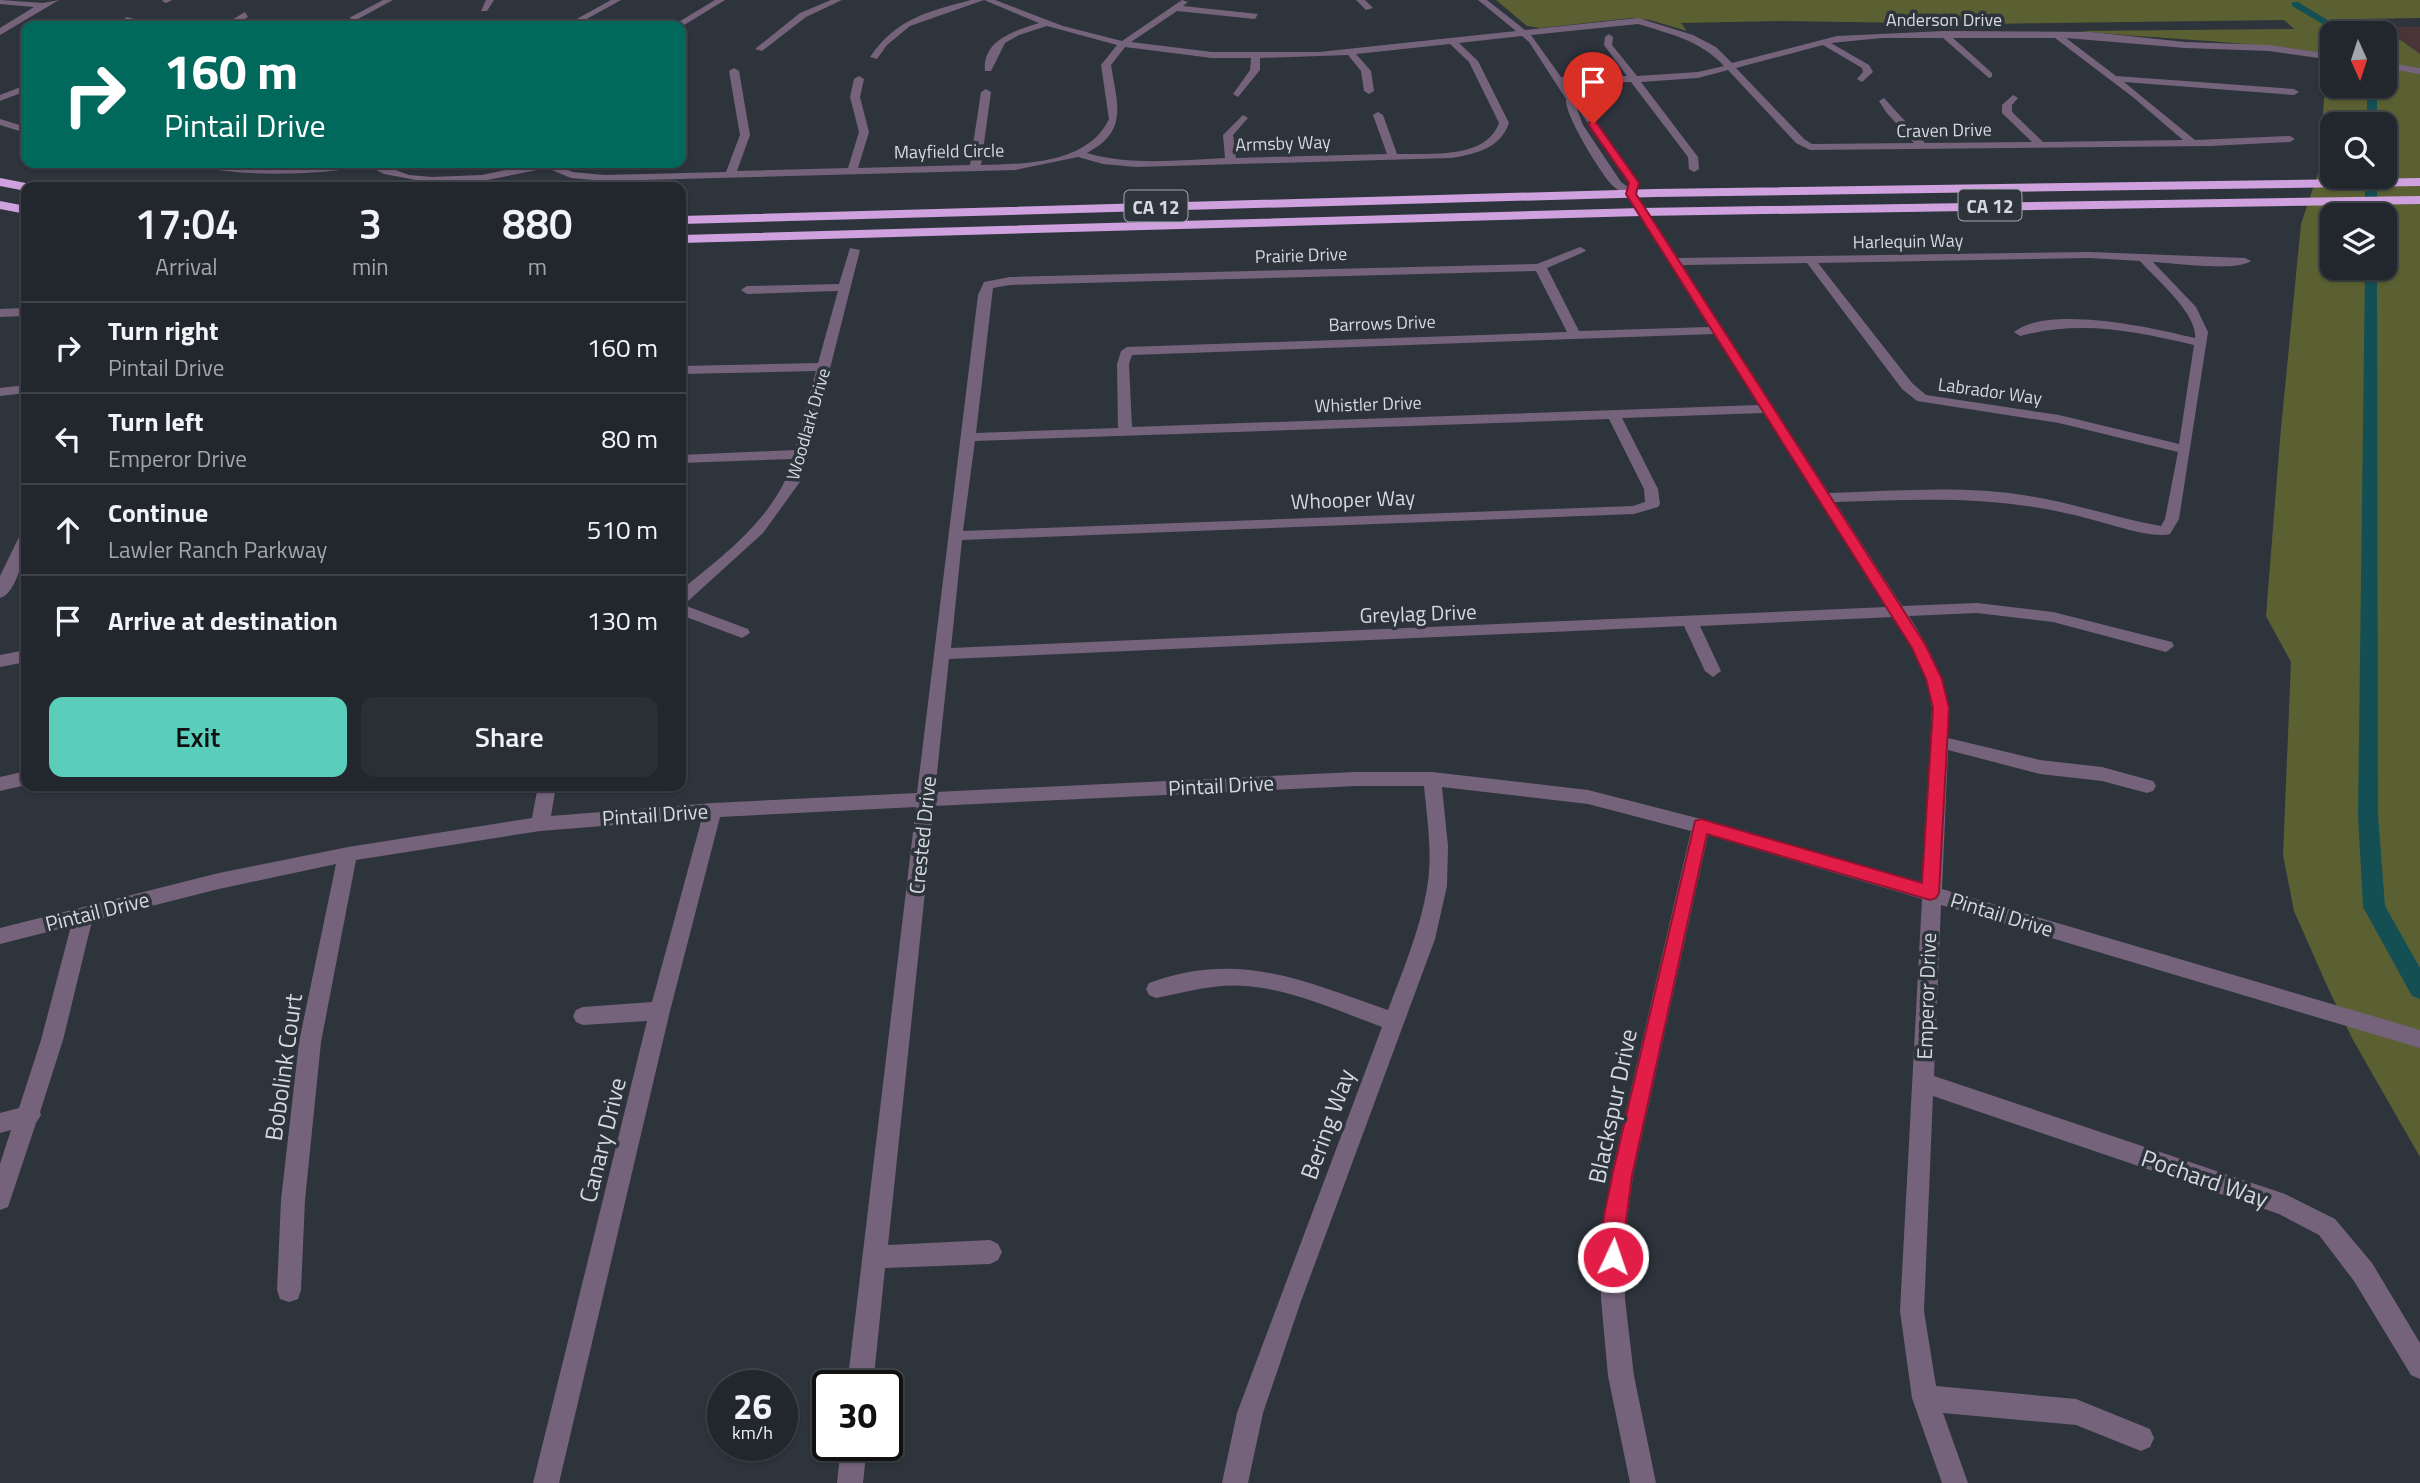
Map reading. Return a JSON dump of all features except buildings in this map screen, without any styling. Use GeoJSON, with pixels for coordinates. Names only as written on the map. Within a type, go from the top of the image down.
{"type":"FeatureCollection","features":[{"type":"Feature","properties":{"kind":"highway"},"geometry":{"type":"LineString","coordinates":[[0,181],[21,186]]}},
{"type":"Feature","properties":{"kind":"highway","name":"CA 12"},"geometry":{"type":"LineString","coordinates":[[686,220],[1631,194],[2420,182]]}},
{"type":"Feature","properties":{"kind":"highway","name":"CA 12"},"geometry":{"type":"LineString","coordinates":[[686,239],[1641,212],[2413,200]]}},
{"type":"Feature","properties":{"kind":"highway"},"geometry":{"type":"LineString","coordinates":[[0,205],[21,209]]}},
{"type":"Feature","properties":{"kind":"highway"},"geometry":{"type":"LineString","coordinates":[[814,235],[844,241],[854,250],[877,237],[907,232]]}},
{"type":"Feature","properties":{"kind":"street"},"geometry":{"type":"LineString","coordinates":[[0,33],[55,0]]}},
{"type":"Feature","properties":{"kind":"street"},"geometry":{"type":"LineString","coordinates":[[353,18],[389,0]]}},
{"type":"Feature","properties":{"kind":"street"},"geometry":{"type":"LineString","coordinates":[[484,9],[490,0]]}},
{"type":"Feature","properties":{"kind":"street"},"geometry":{"type":"LineString","coordinates":[[577,21],[617,0]]}},
{"type":"Feature","properties":{"kind":"street"},"geometry":{"type":"LineString","coordinates":[[685,21],[721,0]]}},
{"type":"Feature","properties":{"kind":"street"},"geometry":{"type":"LineString","coordinates":[[760,49],[794,21],[838,0]]}},
{"type":"Feature","properties":{"kind":"street"},"geometry":{"type":"LineString","coordinates":[[874,57],[887,37],[903,26],[980,0]]}},
{"type":"Feature","properties":{"kind":"street"},"geometry":{"type":"LineString","coordinates":[[988,0],[1047,23],[1124,44],[1190,53],[1256,57],[1351,53],[1524,34]]}},
{"type":"Feature","properties":{"kind":"street"},"geometry":{"type":"LineString","coordinates":[[1124,44],[1188,0]]}},
{"type":"Feature","properties":{"kind":"street"},"geometry":{"type":"LineString","coordinates":[[1360,0],[1369,8]]}},
{"type":"Feature","properties":{"kind":"street","name":"Emperor Drive"},"geometry":{"type":"LineString","coordinates":[[1482,0],[1540,50],[1560,80],[1572,99],[1570,104],[1578,125],[1617,184],[1631,194],[1720,330],[1920,648],[1934,679],[1941,708],[1940,742],[1930,893],[1912,1311],[1925,1398],[1955,1483]]}},
{"type":"Feature","properties":{"kind":"street"},"geometry":{"type":"LineString","coordinates":[[0,2],[43,5]]}},
{"type":"Feature","properties":{"kind":"street"},"geometry":{"type":"LineString","coordinates":[[1176,8],[1255,16]]}},
{"type":"Feature","properties":{"kind":"street"},"geometry":{"type":"LineString","coordinates":[[235,21],[245,15]]}},
{"type":"Feature","properties":{"kind":"street","name":"Craven Drive"},"geometry":{"type":"LineString","coordinates":[[1524,34],[1638,21],[1703,42],[1800,141],[1810,147],[2192,144],[2275,142],[2290,139]]}},
{"type":"Feature","properties":{"kind":"street"},"geometry":{"type":"LineString","coordinates":[[988,69],[990,53],[1002,40],[1047,23]]}},
{"type":"Feature","properties":{"kind":"street"},"geometry":{"type":"LineString","coordinates":[[1944,34],[1989,75]]}},
{"type":"Feature","properties":{"kind":"street"},"geometry":{"type":"LineString","coordinates":[[2056,34],[2192,144]]}},
{"type":"Feature","properties":{"kind":"street","name":"Anderson Drive"},"geometry":{"type":"LineString","coordinates":[[1560,80],[1675,78],[1857,36],[2056,34],[2185,45],[2269,48],[2320,54]]}},
{"type":"Feature","properties":{"kind":"street"},"geometry":{"type":"LineString","coordinates":[[1608,37],[1608,45],[1631,79],[1693,157],[1694,169]]}},
{"type":"Feature","properties":{"kind":"street","name":"Armsby Way"},"geometry":{"type":"LineString","coordinates":[[1077,153],[1118,163],[1231,162],[1448,155],[1494,145],[1503,130],[1502,115],[1473,61],[1453,42]]}},
{"type":"Feature","properties":{"kind":"street"},"geometry":{"type":"LineString","coordinates":[[1823,42],[1847,53],[1866,67],[1868,72],[1862,79]]}},
{"type":"Feature","properties":{"kind":"street","name":"Mayfield Circle"},"geometry":{"type":"LineString","coordinates":[[556,168],[590,177],[1031,165],[1077,153],[1100,140],[1112,127],[1114,112],[1106,65],[1124,44]]}},
{"type":"Feature","properties":{"kind":"street"},"geometry":{"type":"LineString","coordinates":[[1351,53],[1369,77],[1369,91]]}},
{"type":"Feature","properties":{"kind":"street"},"geometry":{"type":"LineString","coordinates":[[1238,94],[1255,70],[1256,57]]}},
{"type":"Feature","properties":{"kind":"street"},"geometry":{"type":"LineString","coordinates":[[2398,67],[2418,71]]}},
{"type":"Feature","properties":{"kind":"street"},"geometry":{"type":"LineString","coordinates":[[730,175],[745,135],[734,71]]}},
{"type":"Feature","properties":{"kind":"street"},"geometry":{"type":"LineString","coordinates":[[2112,78],[2294,92]]}},
{"type":"Feature","properties":{"kind":"street"},"geometry":{"type":"LineString","coordinates":[[852,171],[864,132],[855,97],[859,79]]}},
{"type":"Feature","properties":{"kind":"street"},"geometry":{"type":"LineString","coordinates":[[0,98],[21,90]]}},
{"type":"Feature","properties":{"kind":"street"},"geometry":{"type":"LineString","coordinates":[[975,168],[986,92]]}},
{"type":"Feature","properties":{"kind":"street"},"geometry":{"type":"LineString","coordinates":[[2013,98],[2007,105],[2007,113],[2041,145]]}},
{"type":"Feature","properties":{"kind":"street"},"geometry":{"type":"LineString","coordinates":[[1884,101],[1923,147]]}},
{"type":"Feature","properties":{"kind":"street"},"geometry":{"type":"LineString","coordinates":[[1378,115],[1394,157]]}},
{"type":"Feature","properties":{"kind":"street"},"geometry":{"type":"LineString","coordinates":[[1231,162],[1228,135],[1243,118]]}},
{"type":"Feature","properties":{"kind":"street"},"geometry":{"type":"LineString","coordinates":[[0,122],[21,128]]}},
{"type":"Feature","properties":{"kind":"street"},"geometry":{"type":"LineString","coordinates":[[271,168],[302,171],[324,168]]}},
{"type":"Feature","properties":{"kind":"street"},"geometry":{"type":"LineString","coordinates":[[379,168],[402,176],[439,179],[481,178],[527,168]]}},
{"type":"Feature","properties":{"kind":"street","name":"Woodlark Drive"},"geometry":{"type":"LineString","coordinates":[[686,594],[755,536],[789,489],[803,454],[854,250]]}},
{"type":"Feature","properties":{"kind":"street"},"geometry":{"type":"LineString","coordinates":[[1574,334],[1545,273],[1539,267],[1580,250]]}},
{"type":"Feature","properties":{"kind":"street"},"geometry":{"type":"LineString","coordinates":[[1826,498],[1989,496],[2068,508],[2165,531],[2172,519],[2202,343],[2199,322],[2192,310],[2141,256]]}},
{"type":"Feature","properties":{"kind":"street","name":"Harlequin Way"},"geometry":{"type":"LineString","coordinates":[[1675,262],[2141,256],[2217,262],[2245,261]]}},
{"type":"Feature","properties":{"kind":"street","name":"Labrador Way"},"geometry":{"type":"LineString","coordinates":[[1810,260],[1907,386],[1922,398],[2059,419],[2185,450]]}},
{"type":"Feature","properties":{"kind":"street","name":"Prairie Drive"},"geometry":{"type":"LineString","coordinates":[[988,285],[1010,281],[1539,267]]}},
{"type":"Feature","properties":{"kind":"street","name":"Crested Drive"},"geometry":{"type":"LineString","coordinates":[[862,1370],[955,536],[984,295],[988,285]]}},
{"type":"Feature","properties":{"kind":"street"},"geometry":{"type":"LineString","coordinates":[[747,290],[845,287]]}},
{"type":"Feature","properties":{"kind":"street"},"geometry":{"type":"LineString","coordinates":[[0,313],[21,313]]}},
{"type":"Feature","properties":{"kind":"street"},"geometry":{"type":"LineString","coordinates":[[2020,332],[2049,325],[2085,324],[2141,330],[2202,343]]}},
{"type":"Feature","properties":{"kind":"street","name":"Barrows Drive"},"geometry":{"type":"LineString","coordinates":[[1125,431],[1123,364],[1127,351],[1720,330]]}},
{"type":"Feature","properties":{"kind":"street"},"geometry":{"type":"LineString","coordinates":[[686,370],[824,367]]}},
{"type":"Feature","properties":{"kind":"street"},"geometry":{"type":"LineString","coordinates":[[0,392],[21,390]]}},
{"type":"Feature","properties":{"kind":"street","name":"Whistler Drive"},"geometry":{"type":"LineString","coordinates":[[969,437],[1769,409]]}},
{"type":"Feature","properties":{"kind":"street","name":"Whooper Way"},"geometry":{"type":"LineString","coordinates":[[955,536],[1634,510],[1653,505],[1651,489],[1614,415]]}},
{"type":"Feature","properties":{"kind":"street"},"geometry":{"type":"LineString","coordinates":[[686,460],[803,454]]}},
{"type":"Feature","properties":{"kind":"street"},"geometry":{"type":"LineString","coordinates":[[0,593],[21,548]]}},
{"type":"Feature","properties":{"kind":"street","name":"Greylag Drive"},"geometry":{"type":"LineString","coordinates":[[943,654],[1977,608],[2053,617],[2166,646]]}},
{"type":"Feature","properties":{"kind":"street"},"geometry":{"type":"LineString","coordinates":[[686,611],[742,633]]}},
{"type":"Feature","properties":{"kind":"street"},"geometry":{"type":"LineString","coordinates":[[1690,622],[1713,671]]}},
{"type":"Feature","properties":{"kind":"street"},"geometry":{"type":"LineString","coordinates":[[0,661],[21,657]]}},
{"type":"Feature","properties":{"kind":"street"},"geometry":{"type":"LineString","coordinates":[[1940,742],[2040,766],[2102,774],[2147,786]]}},
{"type":"Feature","properties":{"kind":"street"},"geometry":{"type":"LineString","coordinates":[[0,784],[21,779]]}},
{"type":"Feature","properties":{"kind":"street","name":"Pintail Drive"},"geometry":{"type":"LineString","coordinates":[[0,936],[219,881],[348,854],[540,824],[713,810],[925,799],[1356,779],[1432,779],[1588,797],[1701,826],[2420,1039]]}},
{"type":"Feature","properties":{"kind":"street","name":"Bering Way"},"geometry":{"type":"LineString","coordinates":[[1235,1483],[1250,1413],[1392,1021],[1425,939],[1437,886],[1439,846],[1432,779]]}},
{"type":"Feature","properties":{"kind":"street"},"geometry":{"type":"LineString","coordinates":[[540,824],[546,791]]}},
{"type":"Feature","properties":{"kind":"street","name":"Canary Drive"},"geometry":{"type":"LineString","coordinates":[[546,1483],[660,1011],[713,810]]}},
{"type":"Feature","properties":{"kind":"street","name":"Blackspur Drive"},"geometry":{"type":"LineString","coordinates":[[1643,1483],[1621,1376],[1613,1299],[1613,1236],[1622,1176],[1701,826]]}},
{"type":"Feature","properties":{"kind":"street","name":"Bobolink Court"},"geometry":{"type":"LineString","coordinates":[[289,1290],[293,1200],[310,1042],[348,854]]}},
{"type":"Feature","properties":{"kind":"street"},"geometry":{"type":"LineString","coordinates":[[0,1199],[30,1115],[85,915]]}},
{"type":"Feature","properties":{"kind":"street"},"geometry":{"type":"LineString","coordinates":[[1156,989],[1217,977],[1248,977],[1282,984],[1392,1021]]}},
{"type":"Feature","properties":{"kind":"street"},"geometry":{"type":"LineString","coordinates":[[583,1016],[660,1011]]}},
{"type":"Feature","properties":{"kind":"street","name":"Pochard Way"},"geometry":{"type":"LineString","coordinates":[[1922,1082],[2285,1205],[2327,1227],[2363,1272],[2420,1366]]}},
{"type":"Feature","properties":{"kind":"street"},"geometry":{"type":"LineString","coordinates":[[0,1123],[30,1115]]}},
{"type":"Feature","properties":{"kind":"street"},"geometry":{"type":"LineString","coordinates":[[875,1257],[990,1252]]}},
{"type":"Feature","properties":{"kind":"street"},"geometry":{"type":"LineString","coordinates":[[1925,1398],[2076,1412],[2141,1438]]}},
{"type":"Feature","properties":{"kind":"street"},"geometry":{"type":"LineString","coordinates":[[850,1483],[852,1461]]}},
{"type":"Feature","properties":{"kind":"shaded area"},"geometry":{"type":"Polygon","coordinates":[[[2398,27],[2420,27],[2420,54],[2398,39],[2398,27]]]}},
{"type":"Feature","properties":{"kind":"green space"},"geometry":{"type":"Polygon","coordinates":[[[1496,0],[2420,0],[2420,18],[2320,21],[2320,52],[2078,31],[2294,29],[2284,20],[1980,24],[1781,21],[1681,23],[1687,31],[1650,20],[1632,18],[1540,28],[1527,26],[1496,0]]]}},
{"type":"Feature","properties":{"kind":"green space"},"geometry":{"type":"Polygon","coordinates":[[[2398,39],[2420,54],[2420,1157],[2353,1040],[2328,988],[2294,911],[2283,855],[2291,662],[2266,616],[2301,224],[2319,170],[2320,156],[2320,189],[2397,189],[2397,112],[2323,112],[2324,98],[2398,98],[2398,39]]]}},
{"type":"Feature","properties":{"kind":"waterway"},"geometry":{"type":"LineString","coordinates":[[2295,4],[2324,21]]}},
{"type":"Feature","properties":{"kind":"waterway"},"geometry":{"type":"LineString","coordinates":[[2372,98],[2372,112]]}},
{"type":"Feature","properties":{"kind":"waterway"},"geometry":{"type":"LineString","coordinates":[[2371,189],[2371,203]]}},
{"type":"Feature","properties":{"kind":"waterway"},"geometry":{"type":"LineString","coordinates":[[2371,280],[2368,815],[2374,907],[2420,989]]}},
{"type":"Feature","properties":{"kind":"route"},"geometry":{"type":"LineString","coordinates":[[1593,124],[1634,183],[1631,194],[1647,222],[1720,330],[1920,648],[1934,679],[1941,708],[1930,893],[1701,826],[1622,1176],[1613,1236],[1613,1257]]}}]}
